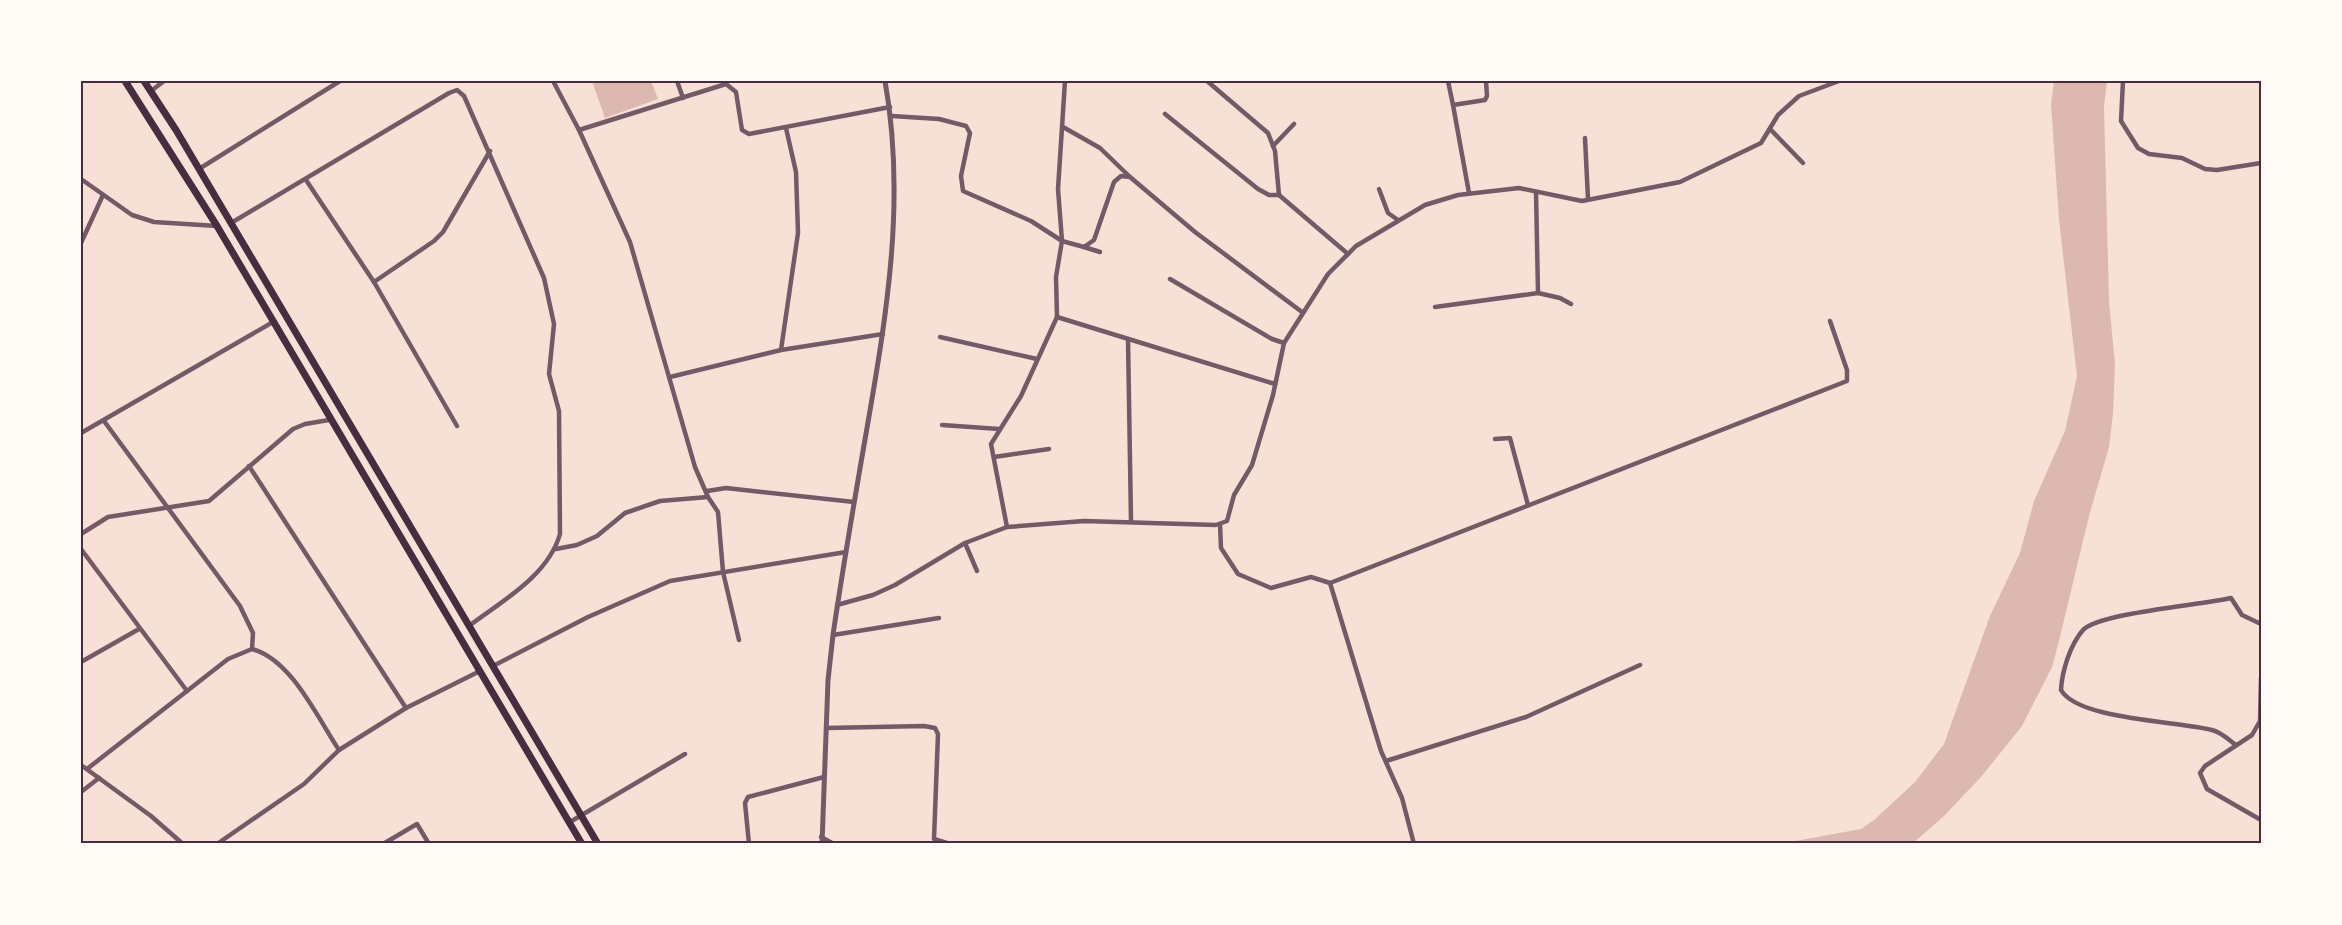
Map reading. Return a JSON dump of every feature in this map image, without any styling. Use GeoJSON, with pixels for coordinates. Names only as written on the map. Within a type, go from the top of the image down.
{"type":"FeatureCollection","features":[{"type":"Feature","properties":{"kind":"main road"},"geometry":{"type":"LineString","coordinates":[[125,81],[217,226],[329,420],[582,844]]}},
{"type":"Feature","properties":{"kind":"main road"},"geometry":{"type":"LineString","coordinates":[[144,81],[199,169],[598,844]]}},
{"type":"Feature","properties":{"kind":"street"},"geometry":{"type":"LineString","coordinates":[[151,90],[164,81]]}},
{"type":"Feature","properties":{"kind":"street"},"geometry":{"type":"LineString","coordinates":[[199,169],[340,81]]}},
{"type":"Feature","properties":{"kind":"street"},"geometry":{"type":"LineString","coordinates":[[457,81],[458,90],[464,96],[490,151],[544,278],[554,324],[549,374],[559,411],[560,534],[556,549],[536,573],[469,626]]}},
{"type":"Feature","properties":{"kind":"street"},"geometry":{"type":"LineString","coordinates":[[553,81],[579,129],[630,242],[695,467],[718,512],[723,572],[739,640]]}},
{"type":"Feature","properties":{"kind":"street"},"geometry":{"type":"LineString","coordinates":[[677,81],[683,98]]}},
{"type":"Feature","properties":{"kind":"street"},"geometry":{"type":"LineString","coordinates":[[834,844],[822,841],[826,728],[833,635],[883,334],[895,222],[892,116],[885,81]]}},
{"type":"Feature","properties":{"kind":"street"},"geometry":{"type":"LineString","coordinates":[[1007,527],[991,444],[1021,396],[1057,317],[1056,277],[1062,241],[1058,189],[1065,81]]}},
{"type":"Feature","properties":{"kind":"street"},"geometry":{"type":"LineString","coordinates":[[1207,81],[1268,134],[1273,146],[1279,195]]}},
{"type":"Feature","properties":{"kind":"street"},"geometry":{"type":"LineString","coordinates":[[1448,81],[1469,193]]}},
{"type":"Feature","properties":{"kind":"street"},"geometry":{"type":"LineString","coordinates":[[1453,105],[1485,100],[1486,81]]}},
{"type":"Feature","properties":{"kind":"street"},"geometry":{"type":"LineString","coordinates":[[837,605],[895,585],[965,543],[1007,527],[1083,521],[1220,524],[1227,521],[1234,495],[1252,465],[1284,343],[1328,274],[1348,254],[1398,220],[1425,205],[1469,193],[1519,188],[1582,201],[1680,182],[1761,143],[1771,130],[1778,115],[1799,96],[1839,81]]}},
{"type":"Feature","properties":{"kind":"street"},"geometry":{"type":"LineString","coordinates":[[2123,81],[2121,121],[2138,148],[2148,154],[2182,158],[2205,169],[2217,170],[2261,163]]}},
{"type":"Feature","properties":{"kind":"street"},"geometry":{"type":"LineString","coordinates":[[579,129],[726,84],[736,92],[742,130],[749,134],[890,107]]}},
{"type":"Feature","properties":{"kind":"street"},"geometry":{"type":"LineString","coordinates":[[231,223],[458,90]]}},
{"type":"Feature","properties":{"kind":"street"},"geometry":{"type":"LineString","coordinates":[[1166,114],[1258,189],[1269,195],[1279,195],[1348,254]]}},
{"type":"Feature","properties":{"kind":"street"},"geometry":{"type":"LineString","coordinates":[[892,116],[939,119],[966,126],[970,133],[961,176],[963,191],[1030,221],[1062,241],[1100,252]]}},
{"type":"Feature","properties":{"kind":"street"},"geometry":{"type":"LineString","coordinates":[[1273,146],[1294,124]]}},
{"type":"Feature","properties":{"kind":"street"},"geometry":{"type":"LineString","coordinates":[[1063,127],[1100,148],[1186,225],[1302,312]]}},
{"type":"Feature","properties":{"kind":"street"},"geometry":{"type":"LineString","coordinates":[[781,350],[787,298],[796,264],[798,233],[796,172],[786,128]]}},
{"type":"Feature","properties":{"kind":"street"},"geometry":{"type":"LineString","coordinates":[[1771,130],[1803,163]]}},
{"type":"Feature","properties":{"kind":"street"},"geometry":{"type":"LineString","coordinates":[[1585,138],[1588,199]]}},
{"type":"Feature","properties":{"kind":"street"},"geometry":{"type":"LineString","coordinates":[[374,282],[434,242],[443,232],[490,151]]}},
{"type":"Feature","properties":{"kind":"street"},"geometry":{"type":"LineString","coordinates":[[1083,247],[1094,240],[1114,182],[1121,176],[1130,177]]}},
{"type":"Feature","properties":{"kind":"street"},"geometry":{"type":"LineString","coordinates":[[81,179],[132,215],[154,222],[217,226]]}},
{"type":"Feature","properties":{"kind":"street"},"geometry":{"type":"LineString","coordinates":[[306,180],[374,282],[457,426]]}},
{"type":"Feature","properties":{"kind":"street"},"geometry":{"type":"LineString","coordinates":[[1379,189],[1388,213],[1398,220]]}},
{"type":"Feature","properties":{"kind":"street"},"geometry":{"type":"LineString","coordinates":[[1536,192],[1538,293]]}},
{"type":"Feature","properties":{"kind":"street"},"geometry":{"type":"LineString","coordinates":[[81,243],[103,195]]}},
{"type":"Feature","properties":{"kind":"street"},"geometry":{"type":"LineString","coordinates":[[1103,214],[1111,216]]}},
{"type":"Feature","properties":{"kind":"street"},"geometry":{"type":"LineString","coordinates":[[1170,279],[1272,339],[1284,343]]}},
{"type":"Feature","properties":{"kind":"street"},"geometry":{"type":"LineString","coordinates":[[1435,307],[1538,293],[1560,298],[1571,304]]}},
{"type":"Feature","properties":{"kind":"street"},"geometry":{"type":"LineString","coordinates":[[1057,317],[1275,384]]}},
{"type":"Feature","properties":{"kind":"street"},"geometry":{"type":"LineString","coordinates":[[1220,524],[1221,548],[1238,574],[1271,588],[1311,577],[1330,583],[1846,381],[1847,370],[1830,321]]}},
{"type":"Feature","properties":{"kind":"street"},"geometry":{"type":"LineString","coordinates":[[81,434],[273,322]]}},
{"type":"Feature","properties":{"kind":"street"},"geometry":{"type":"LineString","coordinates":[[670,377],[781,350],[883,334]]}},
{"type":"Feature","properties":{"kind":"street"},"geometry":{"type":"LineString","coordinates":[[940,337],[1037,359]]}},
{"type":"Feature","properties":{"kind":"street"},"geometry":{"type":"LineString","coordinates":[[1128,339],[1131,521]]}},
{"type":"Feature","properties":{"kind":"street"},"geometry":{"type":"LineString","coordinates":[[81,534],[108,517],[209,501],[293,429],[305,424],[329,420]]}},
{"type":"Feature","properties":{"kind":"street"},"geometry":{"type":"LineString","coordinates":[[104,421],[240,606],[253,633],[252,649]]}},
{"type":"Feature","properties":{"kind":"street"},"geometry":{"type":"LineString","coordinates":[[942,425],[999,429]]}},
{"type":"Feature","properties":{"kind":"street"},"geometry":{"type":"LineString","coordinates":[[1495,439],[1510,438],[1528,505]]}},
{"type":"Feature","properties":{"kind":"street"},"geometry":{"type":"LineString","coordinates":[[994,457],[1049,449]]}},
{"type":"Feature","properties":{"kind":"street"},"geometry":{"type":"LineString","coordinates":[[249,466],[406,708]]}},
{"type":"Feature","properties":{"kind":"street"},"geometry":{"type":"LineString","coordinates":[[556,549],[587,540],[625,513],[660,501],[707,494],[726,488],[854,502]]}},
{"type":"Feature","properties":{"kind":"street"},"geometry":{"type":"LineString","coordinates":[[965,543],[977,571]]}},
{"type":"Feature","properties":{"kind":"street"},"geometry":{"type":"LineString","coordinates":[[81,549],[187,691]]}},
{"type":"Feature","properties":{"kind":"street"},"geometry":{"type":"LineString","coordinates":[[493,666],[588,617],[670,581],[846,552]]}},
{"type":"Feature","properties":{"kind":"street"},"geometry":{"type":"LineString","coordinates":[[1330,583],[1386,761],[1402,798],[1414,844]]}},
{"type":"Feature","properties":{"kind":"street"},"geometry":{"type":"LineString","coordinates":[[2236,745],[2215,730],[2123,716],[2073,704],[2061,690],[2062,675],[2083,630],[2094,622],[2115,616],[2196,606],[2231,598],[2242,615],[2261,624]]}},
{"type":"Feature","properties":{"kind":"street"},"geometry":{"type":"LineString","coordinates":[[833,635],[939,618]]}},
{"type":"Feature","properties":{"kind":"street"},"geometry":{"type":"LineString","coordinates":[[81,662],[139,629]]}},
{"type":"Feature","properties":{"kind":"street"},"geometry":{"type":"LineString","coordinates":[[87,769],[228,659],[252,649],[275,659],[288,673],[339,750]]}},
{"type":"Feature","properties":{"kind":"street"},"geometry":{"type":"LineString","coordinates":[[1386,761],[1526,717],[1640,665]]}},
{"type":"Feature","properties":{"kind":"street"},"geometry":{"type":"LineString","coordinates":[[217,844],[304,784],[339,750],[406,708],[478,672]]}},
{"type":"Feature","properties":{"kind":"street"},"geometry":{"type":"LineString","coordinates":[[2261,678],[2260,721],[2252,735],[2205,766],[2200,773],[2201,780],[2208,789],[2261,820]]}},
{"type":"Feature","properties":{"kind":"street"},"geometry":{"type":"LineString","coordinates":[[826,728],[924,726],[935,728],[938,734],[934,841],[950,844]]}},
{"type":"Feature","properties":{"kind":"street"},"geometry":{"type":"LineString","coordinates":[[570,822],[685,754]]}},
{"type":"Feature","properties":{"kind":"street"},"geometry":{"type":"LineString","coordinates":[[81,765],[151,816],[183,844]]}},
{"type":"Feature","properties":{"kind":"street"},"geometry":{"type":"LineString","coordinates":[[749,844],[745,803],[748,798],[824,777]]}},
{"type":"Feature","properties":{"kind":"street"},"geometry":{"type":"LineString","coordinates":[[81,792],[99,778]]}},
{"type":"Feature","properties":{"kind":"street"},"geometry":{"type":"LineString","coordinates":[[383,844],[417,824],[429,844]]}},
{"type":"Feature","properties":{"kind":"shaded area"},"geometry":{"type":"Polygon","coordinates":[[[592,81],[651,81],[658,99],[605,118],[592,81]]]}},
{"type":"Feature","properties":{"kind":"shaded area"},"geometry":{"type":"Polygon","coordinates":[[[2054,81],[2107,81],[2104,106],[2109,302],[2115,364],[2109,447],[2089,516],[2052,667],[2022,726],[1981,777],[1944,816],[1912,844],[1779,844],[1861,829],[1915,782],[1944,744],[1990,616],[2020,553],[2034,501],[2065,431],[2077,376],[2059,220],[2051,105],[2054,81]]]}}]}
